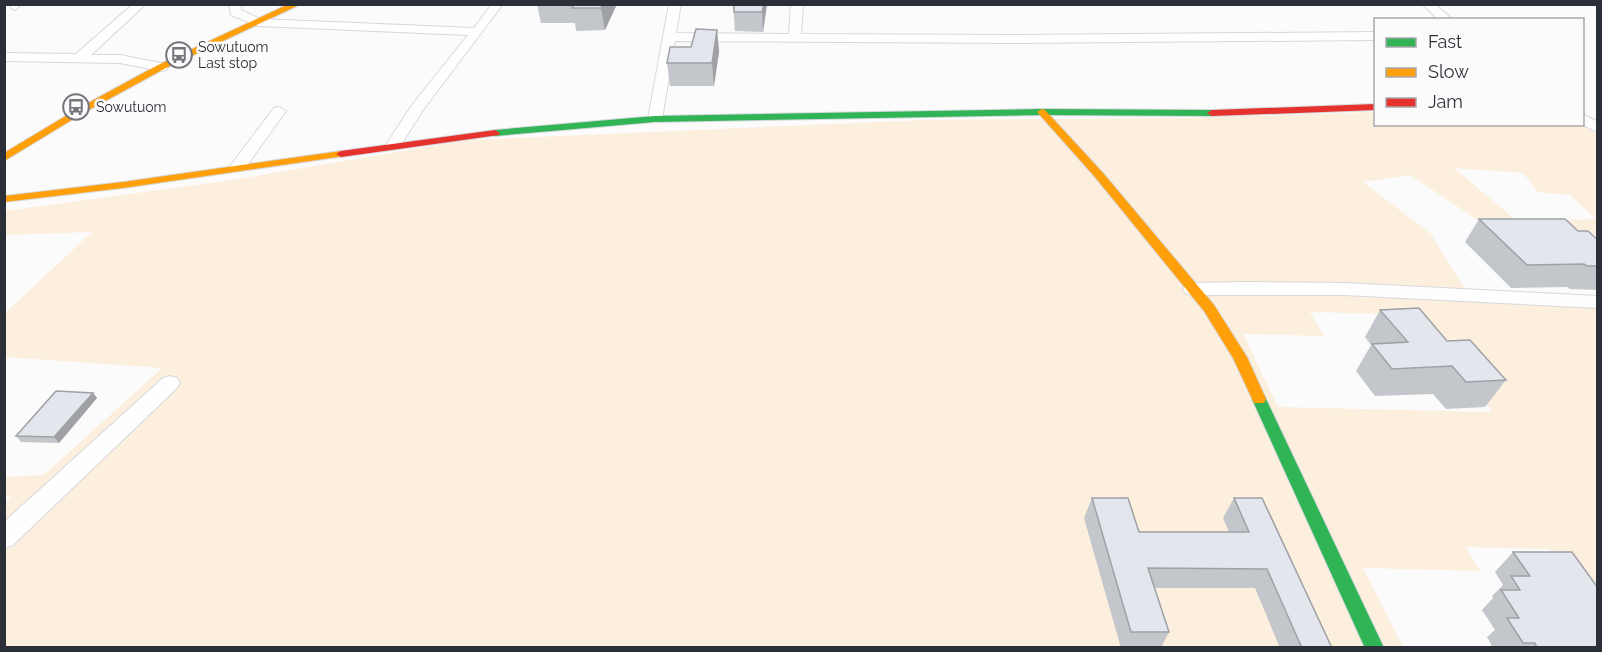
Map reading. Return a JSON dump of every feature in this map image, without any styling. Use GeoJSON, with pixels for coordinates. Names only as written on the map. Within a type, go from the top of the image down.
{"type":"FeatureCollection","features":[{"type":"Feature","properties":{"kind":"street"},"geometry":{"type":"LineString","coordinates":[[81,57],[141,4]]}},
{"type":"Feature","properties":{"kind":"street"},"geometry":{"type":"LineString","coordinates":[[235,4],[235,12],[258,22],[478,32]]}},
{"type":"Feature","properties":{"kind":"street"},"geometry":{"type":"LineString","coordinates":[[4,158],[82,110],[161,67],[297,4]]}},
{"type":"Feature","properties":{"kind":"street"},"geometry":{"type":"LineString","coordinates":[[394,145],[408,118],[432,85],[478,32],[498,4]]}},
{"type":"Feature","properties":{"kind":"street"},"geometry":{"type":"LineString","coordinates":[[655,119],[675,4]]}},
{"type":"Feature","properties":{"kind":"street"},"geometry":{"type":"LineString","coordinates":[[795,36],[797,4]]}},
{"type":"Feature","properties":{"kind":"street"},"geometry":{"type":"LineString","coordinates":[[1427,4],[1444,18]]}},
{"type":"Feature","properties":{"kind":"street"},"geometry":{"type":"LineString","coordinates":[[669,37],[1013,39],[1374,36]]}},
{"type":"Feature","properties":{"kind":"street"},"geometry":{"type":"LineString","coordinates":[[4,57],[81,57],[136,61],[161,67]]}},
{"type":"Feature","properties":{"kind":"street"},"geometry":{"type":"LineString","coordinates":[[4,199],[123,185],[482,134],[655,119],[1042,112],[1242,113],[1374,107]]}},
{"type":"Feature","properties":{"kind":"street"},"geometry":{"type":"LineString","coordinates":[[237,168],[279,111]]}},
{"type":"Feature","properties":{"kind":"street"},"geometry":{"type":"LineString","coordinates":[[1042,112],[1099,175],[1209,308],[1240,357],[1375,648]]}},
{"type":"Feature","properties":{"kind":"street"},"geometry":{"type":"LineString","coordinates":[[1584,119],[1598,129]]}},
{"type":"Feature","properties":{"kind":"street"},"geometry":{"type":"LineString","coordinates":[[1192,289],[1251,286],[1370,289],[1524,300],[1598,302]]}},
{"type":"Feature","properties":{"kind":"street"},"geometry":{"type":"LineString","coordinates":[[4,538],[170,383]]}},
{"type":"Feature","properties":{"kind":"shaded area"},"geometry":{"type":"Polygon","coordinates":[[[1374,112],[1374,126],[1584,126],[1584,123],[1597,133],[1597,234],[1576,232],[1564,220],[1596,219],[1570,195],[1538,192],[1523,173],[1454,168],[1517,221],[1479,221],[1410,175],[1363,182],[1431,234],[1466,291],[1597,295],[1597,607],[1589,607],[1549,549],[1466,547],[1480,571],[1363,568],[1403,647],[5,647],[4,504],[11,497],[5,496],[5,477],[44,475],[162,368],[5,357],[5,313],[92,232],[5,235],[5,211],[232,180],[469,140],[924,120],[1184,118],[1374,112]],[[1310,312],[1324,336],[1243,334],[1278,407],[1492,412],[1456,363],[1393,314],[1310,312]]]}},
{"type":"Feature","properties":{"kind":"building"},"geometry":{"type":"Polygon","coordinates":[[[574,4],[603,4],[601,8],[572,8],[574,4]]]}},
{"type":"Feature","properties":{"kind":"building"},"geometry":{"type":"Polygon","coordinates":[[[734,4],[764,4],[762,12],[734,12],[734,4]]]}},
{"type":"Feature","properties":{"kind":"building"},"geometry":{"type":"Polygon","coordinates":[[[696,29],[717,30],[712,63],[667,63],[670,47],[691,47],[696,29]]]}},
{"type":"Feature","properties":{"kind":"building"},"geometry":{"type":"Polygon","coordinates":[[[1479,219],[1565,219],[1578,231],[1588,231],[1598,240],[1598,266],[1584,264],[1527,265],[1479,219]]]}},
{"type":"Feature","properties":{"kind":"building"},"geometry":{"type":"Polygon","coordinates":[[[1419,308],[1447,341],[1470,340],[1506,380],[1466,382],[1452,366],[1392,369],[1372,344],[1408,342],[1380,310],[1419,308]]]}},
{"type":"Feature","properties":{"kind":"building"},"geometry":{"type":"Polygon","coordinates":[[[56,391],[93,393],[54,437],[16,436],[56,391]]]}},
{"type":"Feature","properties":{"kind":"building"},"geometry":{"type":"Polygon","coordinates":[[[1092,498],[1128,498],[1139,532],[1249,532],[1234,498],[1262,498],[1332,648],[1302,648],[1267,569],[1148,568],[1169,632],[1131,632],[1092,498]]]}},
{"type":"Feature","properties":{"kind":"building"},"geometry":{"type":"Polygon","coordinates":[[[1513,552],[1572,552],[1598,588],[1598,648],[1537,648],[1535,643],[1523,643],[1507,618],[1519,618],[1501,590],[1520,590],[1511,576],[1530,576],[1513,552]]]}},
{"type":"Feature","properties":{"kind":"traffic: fast"},"geometry":{"type":"LineString","coordinates":[[495,133],[655,119],[1042,112],[1212,113]]}},
{"type":"Feature","properties":{"kind":"traffic: fast"},"geometry":{"type":"LineString","coordinates":[[1259,399],[1375,648]]}},
{"type":"Feature","properties":{"kind":"traffic: slow"},"geometry":{"type":"LineString","coordinates":[[4,158],[82,110],[161,67],[297,4]]}},
{"type":"Feature","properties":{"kind":"traffic: slow"},"geometry":{"type":"LineString","coordinates":[[1042,112],[1099,175],[1209,308],[1240,357],[1259,399]]}},
{"type":"Feature","properties":{"kind":"traffic: slow"},"geometry":{"type":"LineString","coordinates":[[4,199],[123,185],[341,154]]}},
{"type":"Feature","properties":{"kind":"traffic: jam"},"geometry":{"type":"LineString","coordinates":[[1212,113],[1374,107]]}},
{"type":"Feature","properties":{"kind":"traffic: jam"},"geometry":{"type":"LineString","coordinates":[[341,154],[495,133]]}},
{"type":"Feature","properties":{"kind":"place","name":"Sowutuom Last stop"},"geometry":{"type":"Point","coordinates":[179,55]}},
{"type":"Feature","properties":{"kind":"place","name":"Sowutuom"},"geometry":{"type":"Point","coordinates":[76,107]}}]}
